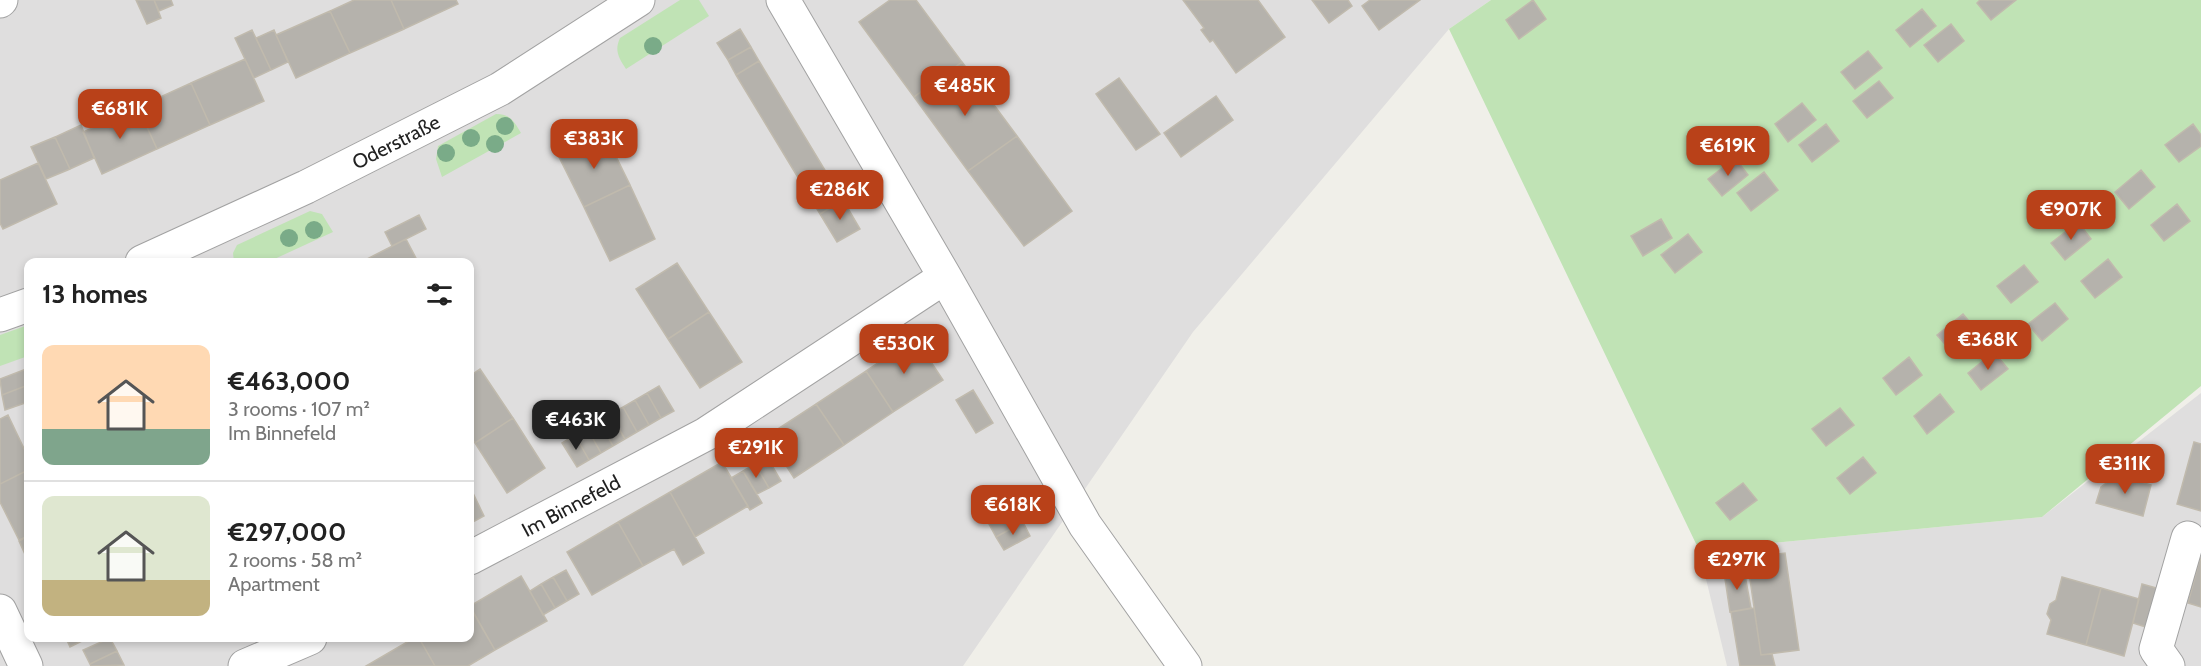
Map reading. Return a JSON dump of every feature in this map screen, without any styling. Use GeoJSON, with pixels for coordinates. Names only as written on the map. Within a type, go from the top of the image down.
{"type":"FeatureCollection","features":[{"type":"Feature","properties":{"kind":"street","name":"Oderstraße"},"geometry":{"type":"LineString","coordinates":[[151,258],[306,187],[500,89],[638,0]]}},
{"type":"Feature","properties":{"kind":"street"},"geometry":{"type":"LineString","coordinates":[[783,0],[945,277],[1085,525],[1185,666]]}},
{"type":"Feature","properties":{"kind":"street","name":"Im Binnefeld"},"geometry":{"type":"LineString","coordinates":[[474,556],[706,434],[945,277]]}},
{"type":"Feature","properties":{"kind":"street"},"geometry":{"type":"LineString","coordinates":[[0,315],[24,306]]}},
{"type":"Feature","properties":{"kind":"street"},"geometry":{"type":"LineString","coordinates":[[2168,666],[2156,649],[2188,538]]}},
{"type":"Feature","properties":{"kind":"street"},"geometry":{"type":"LineString","coordinates":[[0,612],[26,666]]}},
{"type":"Feature","properties":{"kind":"street"},"geometry":{"type":"LineString","coordinates":[[245,666],[301,642]]}},
{"type":"Feature","properties":{"kind":"shaded area"},"geometry":{"type":"Polygon","coordinates":[[[0,0],[1491,0],[1449,29],[1193,332],[963,666],[0,666],[0,0]]]}},
{"type":"Feature","properties":{"kind":"shaded area"},"geometry":{"type":"Polygon","coordinates":[[[2201,393],[2201,666],[1727,666],[1699,550],[2042,517],[2201,393]]]}},
{"type":"Feature","properties":{"kind":"green space"},"geometry":{"type":"Polygon","coordinates":[[[680,0],[699,0],[709,16],[626,69],[617,51],[620,38],[680,0]]]}},
{"type":"Feature","properties":{"kind":"green space"},"geometry":{"type":"Polygon","coordinates":[[[1491,0],[2201,0],[2201,386],[2042,517],[1699,550],[1449,29],[1491,0]]]}},
{"type":"Feature","properties":{"kind":"green space"},"geometry":{"type":"Polygon","coordinates":[[[496,114],[505,115],[511,119],[521,133],[442,177],[436,159],[438,146],[496,114]]]}},
{"type":"Feature","properties":{"kind":"green space"},"geometry":{"type":"Polygon","coordinates":[[[310,211],[322,214],[333,232],[277,258],[234,258],[233,253],[237,245],[310,211]]]}},
{"type":"Feature","properties":{"kind":"green space"},"geometry":{"type":"Polygon","coordinates":[[[24,326],[24,357],[0,366],[0,335],[24,326]]]}},
{"type":"Feature","properties":{"kind":"building"},"geometry":{"type":"Polygon","coordinates":[[[136,0],[154,0],[161,18],[147,24],[136,0]]]}},
{"type":"Feature","properties":{"kind":"building"},"geometry":{"type":"Polygon","coordinates":[[[154,0],[171,0],[173,5],[159,11],[154,0]]]}},
{"type":"Feature","properties":{"kind":"building"},"geometry":{"type":"Polygon","coordinates":[[[354,0],[391,0],[404,29],[350,53],[330,11],[354,0]]]}},
{"type":"Feature","properties":{"kind":"building"},"geometry":{"type":"Polygon","coordinates":[[[391,0],[456,0],[458,4],[404,29],[391,0]]]}},
{"type":"Feature","properties":{"kind":"building"},"geometry":{"type":"Polygon","coordinates":[[[890,0],[916,0],[962,62],[914,97],[859,22],[890,0]]]}},
{"type":"Feature","properties":{"kind":"building"},"geometry":{"type":"Polygon","coordinates":[[[1183,0],[1258,0],[1285,37],[1236,73],[1213,40],[1210,42],[1201,30],[1204,28],[1183,0]]]}},
{"type":"Feature","properties":{"kind":"building"},"geometry":{"type":"Polygon","coordinates":[[[1312,0],[1348,0],[1352,6],[1329,23],[1312,0]]]}},
{"type":"Feature","properties":{"kind":"building"},"geometry":{"type":"Polygon","coordinates":[[[1370,0],[1420,0],[1379,30],[1362,6],[1370,0]]]}},
{"type":"Feature","properties":{"kind":"building"},"geometry":{"type":"Polygon","coordinates":[[[1533,0],[1546,19],[1519,39],[1506,20],[1533,0]]]}},
{"type":"Feature","properties":{"kind":"building"},"geometry":{"type":"Polygon","coordinates":[[[1980,0],[2016,0],[1991,20],[1977,3],[1980,0]]]}},
{"type":"Feature","properties":{"kind":"building"},"geometry":{"type":"Polygon","coordinates":[[[1922,9],[1936,26],[1910,47],[1896,30],[1922,9]]]}},
{"type":"Feature","properties":{"kind":"building"},"geometry":{"type":"Polygon","coordinates":[[[330,11],[350,53],[296,78],[276,35],[330,11]]]}},
{"type":"Feature","properties":{"kind":"building"},"geometry":{"type":"Polygon","coordinates":[[[1951,24],[1964,41],[1938,62],[1924,45],[1951,24]]]}},
{"type":"Feature","properties":{"kind":"building"},"geometry":{"type":"Polygon","coordinates":[[[740,29],[751,47],[728,60],[717,43],[740,29]]]}},
{"type":"Feature","properties":{"kind":"building"},"geometry":{"type":"Polygon","coordinates":[[[252,30],[271,70],[254,78],[235,38],[252,30]]]}},
{"type":"Feature","properties":{"kind":"building"},"geometry":{"type":"Polygon","coordinates":[[[274,30],[288,62],[271,70],[256,38],[274,30]]]}},
{"type":"Feature","properties":{"kind":"building"},"geometry":{"type":"Polygon","coordinates":[[[751,47],[759,61],[736,75],[728,60],[751,47]]]}},
{"type":"Feature","properties":{"kind":"building"},"geometry":{"type":"Polygon","coordinates":[[[1868,51],[1882,68],[1855,89],[1841,72],[1868,51]]]}},
{"type":"Feature","properties":{"kind":"building"},"geometry":{"type":"Polygon","coordinates":[[[245,59],[264,101],[210,125],[191,83],[245,59]]]}},
{"type":"Feature","properties":{"kind":"building"},"geometry":{"type":"Polygon","coordinates":[[[759,61],[843,200],[820,214],[736,75],[759,61]]]}},
{"type":"Feature","properties":{"kind":"building"},"geometry":{"type":"Polygon","coordinates":[[[962,62],[1017,136],[968,171],[914,97],[962,62]]]}},
{"type":"Feature","properties":{"kind":"building"},"geometry":{"type":"Polygon","coordinates":[[[1119,78],[1160,134],[1136,150],[1096,94],[1119,78]]]}},
{"type":"Feature","properties":{"kind":"building"},"geometry":{"type":"Polygon","coordinates":[[[1879,81],[1893,98],[1867,118],[1853,101],[1879,81]]]}},
{"type":"Feature","properties":{"kind":"building"},"geometry":{"type":"Polygon","coordinates":[[[191,83],[210,125],[157,149],[138,107],[191,83]]]}},
{"type":"Feature","properties":{"kind":"building"},"geometry":{"type":"Polygon","coordinates":[[[1216,96],[1233,120],[1181,157],[1164,133],[1216,96]]]}},
{"type":"Feature","properties":{"kind":"building"},"geometry":{"type":"Polygon","coordinates":[[[1802,103],[1816,120],[1788,142],[1775,124],[1802,103]]]}},
{"type":"Feature","properties":{"kind":"building"},"geometry":{"type":"Polygon","coordinates":[[[138,107],[157,149],[102,174],[83,132],[138,107]]]}},
{"type":"Feature","properties":{"kind":"building"},"geometry":{"type":"Polygon","coordinates":[[[1826,124],[1839,141],[1812,162],[1799,145],[1826,124]]]}},
{"type":"Feature","properties":{"kind":"building"},"geometry":{"type":"Polygon","coordinates":[[[2193,124],[2201,135],[2201,146],[2179,162],[2165,145],[2193,124]]]}},
{"type":"Feature","properties":{"kind":"building"},"geometry":{"type":"Polygon","coordinates":[[[81,125],[94,158],[70,169],[55,137],[81,125]]]}},
{"type":"Feature","properties":{"kind":"building"},"geometry":{"type":"Polygon","coordinates":[[[604,132],[630,185],[584,207],[558,155],[604,132]]]}},
{"type":"Feature","properties":{"kind":"building"},"geometry":{"type":"Polygon","coordinates":[[[1017,136],[1072,211],[1024,246],[968,171],[1017,136]]]}},
{"type":"Feature","properties":{"kind":"building"},"geometry":{"type":"Polygon","coordinates":[[[55,137],[70,169],[46,179],[31,147],[55,137]]]}},
{"type":"Feature","properties":{"kind":"building"},"geometry":{"type":"Polygon","coordinates":[[[1735,158],[1748,175],[1722,196],[1708,179],[1735,158]]]}},
{"type":"Feature","properties":{"kind":"building"},"geometry":{"type":"Polygon","coordinates":[[[38,163],[57,204],[3,229],[0,223],[0,180],[38,163]]]}},
{"type":"Feature","properties":{"kind":"building"},"geometry":{"type":"Polygon","coordinates":[[[2141,170],[2155,187],[2129,209],[2115,192],[2141,170]]]}},
{"type":"Feature","properties":{"kind":"building"},"geometry":{"type":"Polygon","coordinates":[[[1764,172],[1778,190],[1751,211],[1737,193],[1764,172]]]}},
{"type":"Feature","properties":{"kind":"building"},"geometry":{"type":"Polygon","coordinates":[[[630,185],[655,239],[610,261],[584,207],[630,185]]]}},
{"type":"Feature","properties":{"kind":"building"},"geometry":{"type":"Polygon","coordinates":[[[843,200],[860,229],[837,242],[820,214],[843,200]]]}},
{"type":"Feature","properties":{"kind":"building"},"geometry":{"type":"Polygon","coordinates":[[[2177,204],[2190,221],[2164,241],[2151,225],[2177,204]]]}},
{"type":"Feature","properties":{"kind":"building"},"geometry":{"type":"Polygon","coordinates":[[[419,215],[426,229],[392,246],[385,232],[419,215]]]}},
{"type":"Feature","properties":{"kind":"building"},"geometry":{"type":"Polygon","coordinates":[[[1661,219],[1672,238],[1643,256],[1631,236],[1661,219]]]}},
{"type":"Feature","properties":{"kind":"building"},"geometry":{"type":"Polygon","coordinates":[[[2078,222],[2091,239],[2065,260],[2051,243],[2078,222]]]}},
{"type":"Feature","properties":{"kind":"building"},"geometry":{"type":"Polygon","coordinates":[[[1688,234],[1702,252],[1675,273],[1661,255],[1688,234]]]}},
{"type":"Feature","properties":{"kind":"building"},"geometry":{"type":"Polygon","coordinates":[[[406,239],[416,258],[369,258],[406,239]]]}},
{"type":"Feature","properties":{"kind":"building"},"geometry":{"type":"Polygon","coordinates":[[[2108,259],[2122,277],[2095,298],[2081,281],[2108,259]]]}},
{"type":"Feature","properties":{"kind":"building"},"geometry":{"type":"Polygon","coordinates":[[[677,263],[709,312],[668,339],[636,289],[677,263]]]}},
{"type":"Feature","properties":{"kind":"building"},"geometry":{"type":"Polygon","coordinates":[[[2024,265],[2038,282],[2011,303],[1997,286],[2024,265]]]}},
{"type":"Feature","properties":{"kind":"building"},"geometry":{"type":"Polygon","coordinates":[[[2055,303],[2068,319],[2042,341],[2028,324],[2055,303]]]}},
{"type":"Feature","properties":{"kind":"building"},"geometry":{"type":"Polygon","coordinates":[[[709,312],[742,362],[700,388],[668,339],[709,312]]]}},
{"type":"Feature","properties":{"kind":"building"},"geometry":{"type":"Polygon","coordinates":[[[1963,314],[1977,331],[1951,351],[1937,335],[1963,314]]]}},
{"type":"Feature","properties":{"kind":"building"},"geometry":{"type":"Polygon","coordinates":[[[915,338],[943,380],[893,412],[866,371],[915,338]]]}},
{"type":"Feature","properties":{"kind":"building"},"geometry":{"type":"Polygon","coordinates":[[[1994,352],[2008,369],[1981,390],[1968,373],[1994,352]]]}},
{"type":"Feature","properties":{"kind":"building"},"geometry":{"type":"Polygon","coordinates":[[[1909,357],[1922,375],[1896,395],[1883,378],[1909,357]]]}},
{"type":"Feature","properties":{"kind":"building"},"geometry":{"type":"Polygon","coordinates":[[[480,369],[513,418],[475,443],[474,442],[474,373],[480,369]]]}},
{"type":"Feature","properties":{"kind":"building"},"geometry":{"type":"Polygon","coordinates":[[[24,370],[24,387],[2,395],[0,379],[24,370]]]}},
{"type":"Feature","properties":{"kind":"building"},"geometry":{"type":"Polygon","coordinates":[[[866,371],[893,412],[844,445],[816,404],[866,371]]]}},
{"type":"Feature","properties":{"kind":"building"},"geometry":{"type":"Polygon","coordinates":[[[659,386],[674,411],[661,418],[647,393],[659,386]]]}},
{"type":"Feature","properties":{"kind":"building"},"geometry":{"type":"Polygon","coordinates":[[[24,387],[24,403],[5,410],[2,395],[24,387]]]}},
{"type":"Feature","properties":{"kind":"building"},"geometry":{"type":"Polygon","coordinates":[[[973,390],[993,423],[976,433],[956,400],[973,390]]]}},
{"type":"Feature","properties":{"kind":"building"},"geometry":{"type":"Polygon","coordinates":[[[647,393],[661,418],[649,425],[635,400],[647,393]]]}},
{"type":"Feature","properties":{"kind":"building"},"geometry":{"type":"Polygon","coordinates":[[[1940,394],[1954,412],[1927,434],[1914,416],[1940,394]]]}},
{"type":"Feature","properties":{"kind":"building"},"geometry":{"type":"Polygon","coordinates":[[[635,400],[649,425],[637,432],[623,407],[635,400]]]}},
{"type":"Feature","properties":{"kind":"building"},"geometry":{"type":"Polygon","coordinates":[[[604,403],[610,414],[587,428],[579,417],[604,403]]]}},
{"type":"Feature","properties":{"kind":"building"},"geometry":{"type":"Polygon","coordinates":[[[816,404],[844,445],[794,478],[767,436],[816,404]]]}},
{"type":"Feature","properties":{"kind":"building"},"geometry":{"type":"Polygon","coordinates":[[[623,407],[637,432],[625,439],[610,414],[623,407]]]}},
{"type":"Feature","properties":{"kind":"building"},"geometry":{"type":"Polygon","coordinates":[[[1840,408],[1854,425],[1826,446],[1812,429],[1840,408]]]}},
{"type":"Feature","properties":{"kind":"building"},"geometry":{"type":"Polygon","coordinates":[[[610,414],[625,439],[613,446],[599,421],[610,414]]]}},
{"type":"Feature","properties":{"kind":"building"},"geometry":{"type":"Polygon","coordinates":[[[8,415],[24,449],[24,472],[0,484],[0,419],[8,415]]]}},
{"type":"Feature","properties":{"kind":"building"},"geometry":{"type":"Polygon","coordinates":[[[513,418],[545,468],[507,493],[475,443],[513,418]]]}},
{"type":"Feature","properties":{"kind":"building"},"geometry":{"type":"Polygon","coordinates":[[[599,421],[613,446],[601,453],[587,428],[599,421]]]}},
{"type":"Feature","properties":{"kind":"building"},"geometry":{"type":"Polygon","coordinates":[[[587,428],[601,453],[589,460],[575,435],[587,428]]]}},
{"type":"Feature","properties":{"kind":"building"},"geometry":{"type":"Polygon","coordinates":[[[575,435],[589,460],[577,467],[562,443],[575,435]]]}},
{"type":"Feature","properties":{"kind":"building"},"geometry":{"type":"Polygon","coordinates":[[[2194,442],[2201,444],[2201,511],[2177,504],[2194,442]]]}},
{"type":"Feature","properties":{"kind":"building"},"geometry":{"type":"Polygon","coordinates":[[[767,457],[781,481],[769,488],[755,464],[767,457]]]}},
{"type":"Feature","properties":{"kind":"building"},"geometry":{"type":"Polygon","coordinates":[[[1863,457],[1876,473],[1850,494],[1837,478],[1863,457]]]}},
{"type":"Feature","properties":{"kind":"building"},"geometry":{"type":"Polygon","coordinates":[[[722,462],[748,506],[695,537],[670,492],[722,462]]]}},
{"type":"Feature","properties":{"kind":"building"},"geometry":{"type":"Polygon","coordinates":[[[755,464],[769,488],[757,494],[743,471],[755,464]]]}},
{"type":"Feature","properties":{"kind":"building"},"geometry":{"type":"Polygon","coordinates":[[[743,471],[762,503],[750,510],[731,478],[743,471]]]}},
{"type":"Feature","properties":{"kind":"building"},"geometry":{"type":"Polygon","coordinates":[[[24,472],[24,538],[19,540],[0,502],[0,484],[24,472]]]}},
{"type":"Feature","properties":{"kind":"building"},"geometry":{"type":"Polygon","coordinates":[[[2117,475],[2151,485],[2143,516],[2096,503],[2101,487],[2117,475]]]}},
{"type":"Feature","properties":{"kind":"building"},"geometry":{"type":"Polygon","coordinates":[[[1743,483],[1757,500],[1730,520],[1716,503],[1743,483]]]}},
{"type":"Feature","properties":{"kind":"building"},"geometry":{"type":"Polygon","coordinates":[[[670,492],[704,553],[683,565],[674,549],[643,566],[618,522],[670,492]]]}},
{"type":"Feature","properties":{"kind":"building"},"geometry":{"type":"Polygon","coordinates":[[[474,495],[484,516],[474,521],[474,495]]]}},
{"type":"Feature","properties":{"kind":"building"},"geometry":{"type":"Polygon","coordinates":[[[1007,496],[1015,509],[989,524],[981,511],[1007,496]]]}},
{"type":"Feature","properties":{"kind":"building"},"geometry":{"type":"Polygon","coordinates":[[[1015,509],[1023,522],[996,537],[989,524],[1015,509]]]}},
{"type":"Feature","properties":{"kind":"building"},"geometry":{"type":"Polygon","coordinates":[[[618,522],[643,566],[592,595],[567,552],[618,522]]]}},
{"type":"Feature","properties":{"kind":"building"},"geometry":{"type":"Polygon","coordinates":[[[1023,522],[1030,536],[1004,550],[996,537],[1023,522]]]}},
{"type":"Feature","properties":{"kind":"building"},"geometry":{"type":"Polygon","coordinates":[[[24,538],[24,552],[19,541],[24,538]]]}},
{"type":"Feature","properties":{"kind":"building"},"geometry":{"type":"Polygon","coordinates":[[[1785,553],[1799,650],[1761,655],[1747,559],[1785,553]]]}},
{"type":"Feature","properties":{"kind":"building"},"geometry":{"type":"Polygon","coordinates":[[[2201,558],[2201,607],[2188,603],[2201,558]]]}},
{"type":"Feature","properties":{"kind":"building"},"geometry":{"type":"Polygon","coordinates":[[[1738,569],[1739,576],[1745,575],[1751,608],[1730,612],[1724,572],[1738,569]]]}},
{"type":"Feature","properties":{"kind":"building"},"geometry":{"type":"Polygon","coordinates":[[[566,570],[579,594],[567,601],[553,577],[566,570]]]}},
{"type":"Feature","properties":{"kind":"building"},"geometry":{"type":"Polygon","coordinates":[[[521,576],[547,621],[495,650],[474,613],[474,604],[521,576]]]}},
{"type":"Feature","properties":{"kind":"building"},"geometry":{"type":"Polygon","coordinates":[[[553,577],[567,601],[555,608],[541,584],[553,577]]]}},
{"type":"Feature","properties":{"kind":"building"},"geometry":{"type":"Polygon","coordinates":[[[2062,577],[2101,588],[2086,645],[2047,634],[2051,620],[2047,614],[2050,604],[2056,600],[2062,577]]]}},
{"type":"Feature","properties":{"kind":"building"},"geometry":{"type":"Polygon","coordinates":[[[541,584],[555,608],[543,615],[530,591],[541,584]]]}},
{"type":"Feature","properties":{"kind":"building"},"geometry":{"type":"Polygon","coordinates":[[[2142,584],[2160,589],[2149,628],[2133,623],[2142,584]]]}},
{"type":"Feature","properties":{"kind":"building"},"geometry":{"type":"Polygon","coordinates":[[[2101,588],[2139,599],[2124,656],[2086,645],[2101,588]]]}},
{"type":"Feature","properties":{"kind":"building"},"geometry":{"type":"Polygon","coordinates":[[[1754,608],[1761,655],[1772,654],[1775,666],[1740,666],[1731,612],[1754,608]]]}},
{"type":"Feature","properties":{"kind":"building"},"geometry":{"type":"Polygon","coordinates":[[[474,614],[495,650],[468,666],[435,666],[421,642],[474,642],[474,614]]]}},
{"type":"Feature","properties":{"kind":"building"},"geometry":{"type":"Polygon","coordinates":[[[68,642],[80,642],[70,647],[68,642]]]}},
{"type":"Feature","properties":{"kind":"building"},"geometry":{"type":"Polygon","coordinates":[[[101,642],[112,642],[117,651],[90,664],[83,650],[101,642]]]}},
{"type":"Feature","properties":{"kind":"building"},"geometry":{"type":"Polygon","coordinates":[[[407,642],[421,642],[435,666],[366,666],[407,642]]]}},
{"type":"Feature","properties":{"kind":"building"},"geometry":{"type":"Polygon","coordinates":[[[117,651],[124,665],[91,666],[90,664],[117,651]]]}}]}
